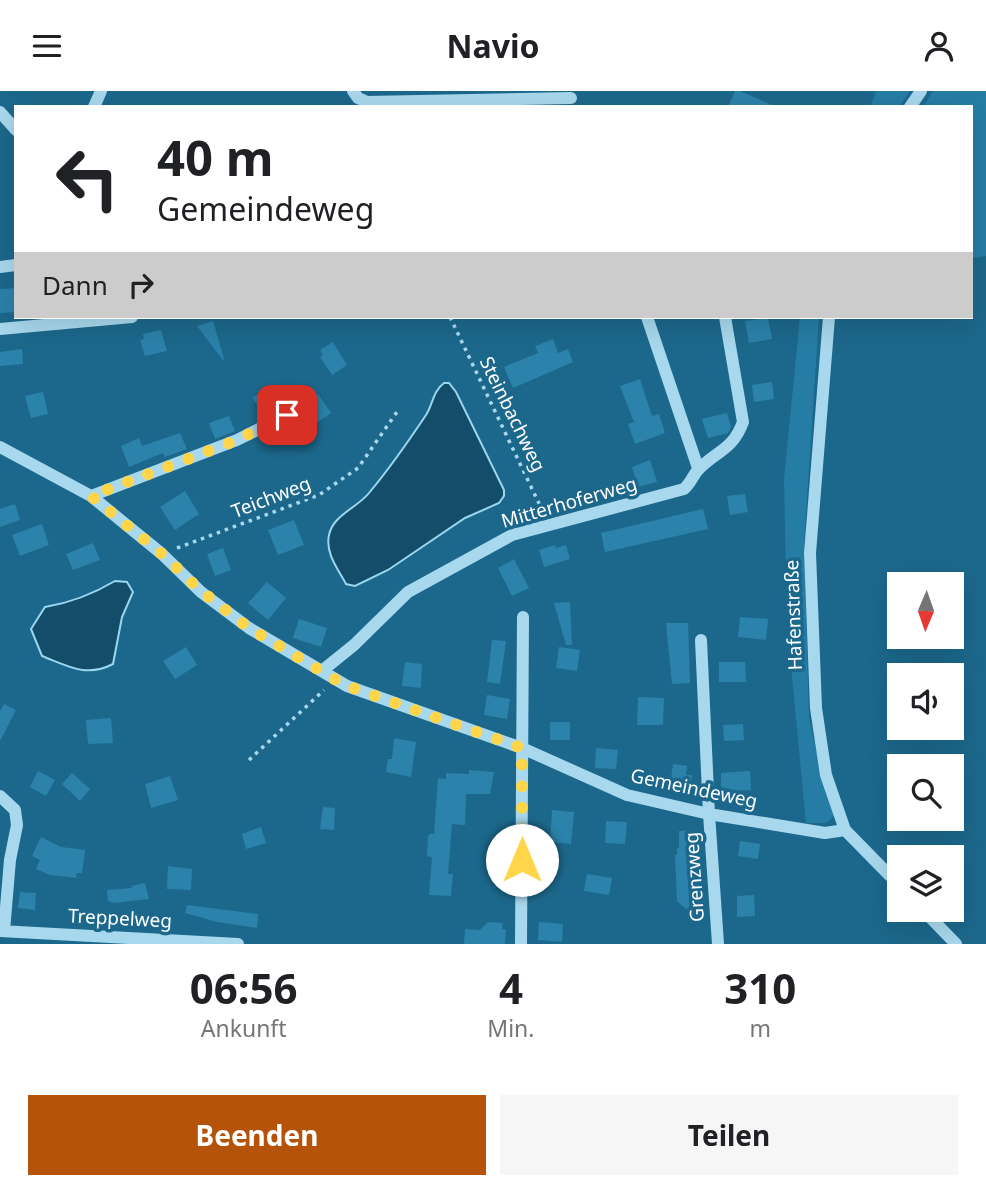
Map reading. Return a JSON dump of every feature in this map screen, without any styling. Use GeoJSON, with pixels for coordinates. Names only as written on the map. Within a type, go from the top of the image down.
{"type":"FeatureCollection","features":[{"type":"Feature","properties":{"kind":"street"},"geometry":{"type":"LineString","coordinates":[[353,91],[358,98],[367,102],[571,98]]}},
{"type":"Feature","properties":{"kind":"street"},"geometry":{"type":"LineString","coordinates":[[0,111],[14,128]]}},
{"type":"Feature","properties":{"kind":"street"},"geometry":{"type":"LineString","coordinates":[[0,329],[110,319]]}},
{"type":"Feature","properties":{"kind":"street"},"geometry":{"type":"LineString","coordinates":[[648,319],[698,468]]}},
{"type":"Feature","properties":{"kind":"street","name":"Mitterhoferweg"},"geometry":{"type":"LineString","coordinates":[[323,670],[354,645],[408,592],[512,535],[684,489],[694,479],[698,468],[724,451],[738,436],[743,422],[725,319]]}},
{"type":"Feature","properties":{"kind":"street","name":"Hafenstraße"},"geometry":{"type":"LineString","coordinates":[[829,319],[810,553],[816,708],[826,775],[845,830],[887,873]]}},
{"type":"Feature","properties":{"kind":"street"},"geometry":{"type":"LineString","coordinates":[[91,496],[237,440],[287,415]]}},
{"type":"Feature","properties":{"kind":"street","name":"Gemeindeweg"},"geometry":{"type":"LineString","coordinates":[[0,447],[91,496],[162,554],[201,591],[249,628],[347,686],[522,748],[627,795],[709,814],[825,834],[845,830]]}},
{"type":"Feature","properties":{"kind":"street"},"geometry":{"type":"LineString","coordinates":[[521,944],[523,617]]}},
{"type":"Feature","properties":{"kind":"street","name":"Grenzweg"},"geometry":{"type":"LineString","coordinates":[[701,640],[718,944]]}},
{"type":"Feature","properties":{"kind":"street"},"geometry":{"type":"LineString","coordinates":[[0,796],[15,810],[17,825],[2,931]]}},
{"type":"Feature","properties":{"kind":"street"},"geometry":{"type":"LineString","coordinates":[[935,922],[956,944]]}},
{"type":"Feature","properties":{"kind":"street","name":"Treppelweg"},"geometry":{"type":"LineString","coordinates":[[2,931],[238,944]]}},
{"type":"Feature","properties":{"kind":"path","name":"Steinbachweg"},"geometry":{"type":"LineString","coordinates":[[451,319],[535,491],[548,524]]}},
{"type":"Feature","properties":{"kind":"path","name":"Teichweg"},"geometry":{"type":"LineString","coordinates":[[162,554],[319,495],[358,468],[398,409]]}},
{"type":"Feature","properties":{"kind":"path"},"geometry":{"type":"LineString","coordinates":[[249,760],[336,680]]}},
{"type":"Feature","properties":{"kind":"shaded area"},"geometry":{"type":"Polygon","coordinates":[[[876,91],[910,91],[900,105],[871,105],[876,91]]]}},
{"type":"Feature","properties":{"kind":"shaded area"},"geometry":{"type":"Polygon","coordinates":[[[933,91],[986,91],[986,256],[973,258],[973,105],[924,105],[933,91]]]}},
{"type":"Feature","properties":{"kind":"shaded area"},"geometry":{"type":"Polygon","coordinates":[[[800,319],[819,319],[804,543],[809,718],[823,781],[835,815],[826,823],[806,823],[787,624],[784,479],[800,319]]]}},
{"type":"Feature","properties":{"kind":"shaded area"},"geometry":{"type":"Polygon","coordinates":[[[444,383],[449,383],[456,392],[504,490],[504,496],[499,503],[465,518],[388,570],[355,586],[346,584],[329,548],[331,528],[364,498],[384,474],[426,415],[435,394],[444,383]]]}},
{"type":"Feature","properties":{"kind":"shaded area"},"geometry":{"type":"Polygon","coordinates":[[[115,581],[127,582],[133,592],[122,617],[113,664],[94,670],[77,669],[42,656],[31,629],[45,607],[81,597],[115,581]]]}},
{"type":"Feature","properties":{"kind":"building"},"geometry":{"type":"Polygon","coordinates":[[[735,91],[740,91],[772,105],[729,105],[735,91]]]}},
{"type":"Feature","properties":{"kind":"building"},"geometry":{"type":"Polygon","coordinates":[[[14,288],[14,312],[0,313],[0,289],[14,288]]]}},
{"type":"Feature","properties":{"kind":"building"},"geometry":{"type":"Polygon","coordinates":[[[768,319],[772,339],[749,343],[745,321],[768,319]]]}},
{"type":"Feature","properties":{"kind":"building"},"geometry":{"type":"Polygon","coordinates":[[[213,321],[224,359],[223,360],[197,326],[213,321]]]}},
{"type":"Feature","properties":{"kind":"building"},"geometry":{"type":"Polygon","coordinates":[[[161,330],[167,351],[145,356],[140,340],[144,339],[143,334],[161,330]]]}},
{"type":"Feature","properties":{"kind":"building"},"geometry":{"type":"Polygon","coordinates":[[[553,339],[558,353],[568,349],[573,362],[513,388],[504,367],[538,353],[535,346],[553,339]]]}},
{"type":"Feature","properties":{"kind":"building"},"geometry":{"type":"Polygon","coordinates":[[[333,342],[347,365],[332,375],[320,357],[323,355],[320,350],[333,342]]]}},
{"type":"Feature","properties":{"kind":"building"},"geometry":{"type":"Polygon","coordinates":[[[22,349],[23,364],[0,366],[0,352],[22,349]]]}},
{"type":"Feature","properties":{"kind":"building"},"geometry":{"type":"Polygon","coordinates":[[[640,379],[652,416],[659,414],[665,433],[635,444],[628,424],[634,422],[620,386],[640,379]]]}},
{"type":"Feature","properties":{"kind":"building"},"geometry":{"type":"Polygon","coordinates":[[[772,382],[774,399],[754,402],[752,385],[772,382]]]}},
{"type":"Feature","properties":{"kind":"building"},"geometry":{"type":"Polygon","coordinates":[[[264,390],[278,408],[266,416],[252,398],[264,390]]]}},
{"type":"Feature","properties":{"kind":"building"},"geometry":{"type":"Polygon","coordinates":[[[43,392],[48,414],[31,418],[25,396],[43,392]]]}},
{"type":"Feature","properties":{"kind":"building"},"geometry":{"type":"Polygon","coordinates":[[[318,394],[331,413],[313,425],[300,407],[318,394]]]}},
{"type":"Feature","properties":{"kind":"building"},"geometry":{"type":"Polygon","coordinates":[[[727,413],[731,427],[728,433],[708,438],[702,419],[727,413]]]}},
{"type":"Feature","properties":{"kind":"building"},"geometry":{"type":"Polygon","coordinates":[[[229,416],[235,431],[215,439],[209,423],[229,416]]]}},
{"type":"Feature","properties":{"kind":"building"},"geometry":{"type":"Polygon","coordinates":[[[180,433],[187,449],[165,457],[163,453],[129,467],[121,446],[139,438],[142,446],[180,433]]]}},
{"type":"Feature","properties":{"kind":"building"},"geometry":{"type":"Polygon","coordinates":[[[650,460],[657,482],[638,487],[632,467],[650,460]]]}},
{"type":"Feature","properties":{"kind":"building"},"geometry":{"type":"Polygon","coordinates":[[[185,491],[199,514],[175,530],[160,507],[185,491]]]}},
{"type":"Feature","properties":{"kind":"building"},"geometry":{"type":"Polygon","coordinates":[[[745,494],[748,512],[730,515],[727,496],[745,494]]]}},
{"type":"Feature","properties":{"kind":"building"},"geometry":{"type":"Polygon","coordinates":[[[15,504],[20,520],[0,527],[0,509],[15,504]]]}},
{"type":"Feature","properties":{"kind":"building"},"geometry":{"type":"Polygon","coordinates":[[[703,509],[708,529],[605,552],[601,533],[703,509]]]}},
{"type":"Feature","properties":{"kind":"building"},"geometry":{"type":"Polygon","coordinates":[[[294,520],[304,545],[278,555],[268,530],[294,520]]]}},
{"type":"Feature","properties":{"kind":"building"},"geometry":{"type":"Polygon","coordinates":[[[42,524],[49,545],[20,556],[12,535],[42,524]]]}},
{"type":"Feature","properties":{"kind":"building"},"geometry":{"type":"Polygon","coordinates":[[[93,543],[100,560],[73,570],[66,554],[93,543]]]}},
{"type":"Feature","properties":{"kind":"building"},"geometry":{"type":"Polygon","coordinates":[[[555,545],[556,548],[566,545],[570,559],[544,567],[539,550],[555,545]]]}},
{"type":"Feature","properties":{"kind":"building"},"geometry":{"type":"Polygon","coordinates":[[[223,548],[231,570],[215,576],[207,554],[223,548]]]}},
{"type":"Feature","properties":{"kind":"building"},"geometry":{"type":"Polygon","coordinates":[[[514,559],[529,588],[512,596],[498,568],[514,559]]]}},
{"type":"Feature","properties":{"kind":"building"},"geometry":{"type":"Polygon","coordinates":[[[267,582],[286,598],[268,620],[248,603],[267,582]]]}},
{"type":"Feature","properties":{"kind":"building"},"geometry":{"type":"Polygon","coordinates":[[[570,602],[572,645],[566,645],[554,603],[570,602]]]}},
{"type":"Feature","properties":{"kind":"building"},"geometry":{"type":"Polygon","coordinates":[[[740,617],[768,619],[766,640],[738,637],[740,617]]]}},
{"type":"Feature","properties":{"kind":"building"},"geometry":{"type":"Polygon","coordinates":[[[299,619],[327,628],[321,647],[293,638],[299,619]]]}},
{"type":"Feature","properties":{"kind":"building"},"geometry":{"type":"Polygon","coordinates":[[[666,623],[688,623],[690,683],[672,684],[666,623]]]}},
{"type":"Feature","properties":{"kind":"building"},"geometry":{"type":"Polygon","coordinates":[[[492,640],[506,641],[500,684],[487,682],[492,640]]]}},
{"type":"Feature","properties":{"kind":"building"},"geometry":{"type":"Polygon","coordinates":[[[186,647],[197,665],[175,679],[163,661],[186,647]]]}},
{"type":"Feature","properties":{"kind":"building"},"geometry":{"type":"Polygon","coordinates":[[[559,647],[580,650],[577,671],[556,668],[559,647]]]}},
{"type":"Feature","properties":{"kind":"building"},"geometry":{"type":"Polygon","coordinates":[[[405,662],[422,664],[421,688],[402,686],[405,662]]]}},
{"type":"Feature","properties":{"kind":"building"},"geometry":{"type":"Polygon","coordinates":[[[719,662],[745,662],[746,682],[719,682],[719,662]]]}},
{"type":"Feature","properties":{"kind":"building"},"geometry":{"type":"Polygon","coordinates":[[[487,695],[510,699],[507,719],[484,715],[487,695]]]}},
{"type":"Feature","properties":{"kind":"building"},"geometry":{"type":"Polygon","coordinates":[[[638,697],[664,698],[663,725],[637,725],[638,697]]]}},
{"type":"Feature","properties":{"kind":"building"},"geometry":{"type":"Polygon","coordinates":[[[4,704],[16,710],[0,741],[0,711],[4,704]]]}},
{"type":"Feature","properties":{"kind":"building"},"geometry":{"type":"Polygon","coordinates":[[[111,718],[113,743],[88,744],[86,720],[111,718]]]}},
{"type":"Feature","properties":{"kind":"building"},"geometry":{"type":"Polygon","coordinates":[[[550,722],[570,722],[570,740],[550,740],[550,722]]]}},
{"type":"Feature","properties":{"kind":"building"},"geometry":{"type":"Polygon","coordinates":[[[743,724],[744,740],[724,741],[723,725],[743,724]]]}},
{"type":"Feature","properties":{"kind":"building"},"geometry":{"type":"Polygon","coordinates":[[[394,738],[416,742],[411,777],[386,772],[388,759],[392,759],[394,738]]]}},
{"type":"Feature","properties":{"kind":"building"},"geometry":{"type":"Polygon","coordinates":[[[596,748],[618,750],[616,769],[595,768],[596,748]]]}},
{"type":"Feature","properties":{"kind":"building"},"geometry":{"type":"Polygon","coordinates":[[[673,764],[687,766],[686,775],[692,775],[690,796],[673,793],[673,764]]]}},
{"type":"Feature","properties":{"kind":"building"},"geometry":{"type":"Polygon","coordinates":[[[469,770],[494,772],[490,794],[466,794],[465,825],[452,824],[448,874],[453,874],[451,896],[429,895],[432,857],[427,856],[428,836],[434,834],[438,778],[446,779],[446,773],[469,774],[469,770]]]}},
{"type":"Feature","properties":{"kind":"building"},"geometry":{"type":"Polygon","coordinates":[[[38,771],[55,780],[46,796],[30,787],[38,771]]]}},
{"type":"Feature","properties":{"kind":"building"},"geometry":{"type":"Polygon","coordinates":[[[750,771],[751,790],[721,791],[721,773],[750,771]]]}},
{"type":"Feature","properties":{"kind":"building"},"geometry":{"type":"Polygon","coordinates":[[[72,773],[90,789],[80,801],[62,784],[72,773]]]}},
{"type":"Feature","properties":{"kind":"building"},"geometry":{"type":"Polygon","coordinates":[[[170,776],[178,800],[151,808],[145,784],[170,776]]]}},
{"type":"Feature","properties":{"kind":"building"},"geometry":{"type":"Polygon","coordinates":[[[323,807],[335,808],[334,830],[320,829],[323,807]]]}},
{"type":"Feature","properties":{"kind":"building"},"geometry":{"type":"Polygon","coordinates":[[[552,810],[574,812],[571,844],[550,842],[552,810]]]}},
{"type":"Feature","properties":{"kind":"building"},"geometry":{"type":"Polygon","coordinates":[[[606,821],[627,822],[625,844],[605,843],[606,821]]]}},
{"type":"Feature","properties":{"kind":"building"},"geometry":{"type":"Polygon","coordinates":[[[261,827],[266,843],[246,849],[242,834],[261,827]]]}},
{"type":"Feature","properties":{"kind":"building"},"geometry":{"type":"Polygon","coordinates":[[[695,830],[699,910],[688,911],[677,901],[675,855],[679,848],[679,831],[695,830]]]}},
{"type":"Feature","properties":{"kind":"building"},"geometry":{"type":"Polygon","coordinates":[[[41,837],[61,847],[85,850],[82,873],[77,873],[76,878],[50,875],[36,869],[40,860],[32,856],[41,837]]]}},
{"type":"Feature","properties":{"kind":"building"},"geometry":{"type":"Polygon","coordinates":[[[740,841],[760,844],[758,859],[738,856],[740,841]]]}},
{"type":"Feature","properties":{"kind":"building"},"geometry":{"type":"Polygon","coordinates":[[[168,866],[192,869],[191,890],[167,889],[168,866]]]}},
{"type":"Feature","properties":{"kind":"building"},"geometry":{"type":"Polygon","coordinates":[[[587,874],[612,878],[609,895],[584,891],[587,874]]]}},
{"type":"Feature","properties":{"kind":"building"},"geometry":{"type":"Polygon","coordinates":[[[145,883],[149,899],[114,903],[108,901],[107,890],[132,888],[131,886],[145,883]]]}},
{"type":"Feature","properties":{"kind":"building"},"geometry":{"type":"Polygon","coordinates":[[[20,892],[36,893],[35,910],[18,908],[20,892]]]}},
{"type":"Feature","properties":{"kind":"building"},"geometry":{"type":"Polygon","coordinates":[[[754,895],[755,916],[737,917],[737,896],[754,895]]]}},
{"type":"Feature","properties":{"kind":"building"},"geometry":{"type":"Polygon","coordinates":[[[187,905],[258,914],[257,928],[217,922],[185,913],[187,905]]]}},
{"type":"Feature","properties":{"kind":"building"},"geometry":{"type":"Polygon","coordinates":[[[488,922],[503,923],[502,929],[506,929],[505,944],[464,944],[465,929],[480,930],[488,922]]]}},
{"type":"Feature","properties":{"kind":"building"},"geometry":{"type":"Polygon","coordinates":[[[539,922],[563,924],[562,942],[538,940],[539,922]]]}},
{"type":"Feature","properties":{"kind":"route"},"geometry":{"type":"LineString","coordinates":[[287,415],[237,440],[91,496],[162,554],[201,591],[249,628],[336,680],[522,748],[522,860]]}}]}
